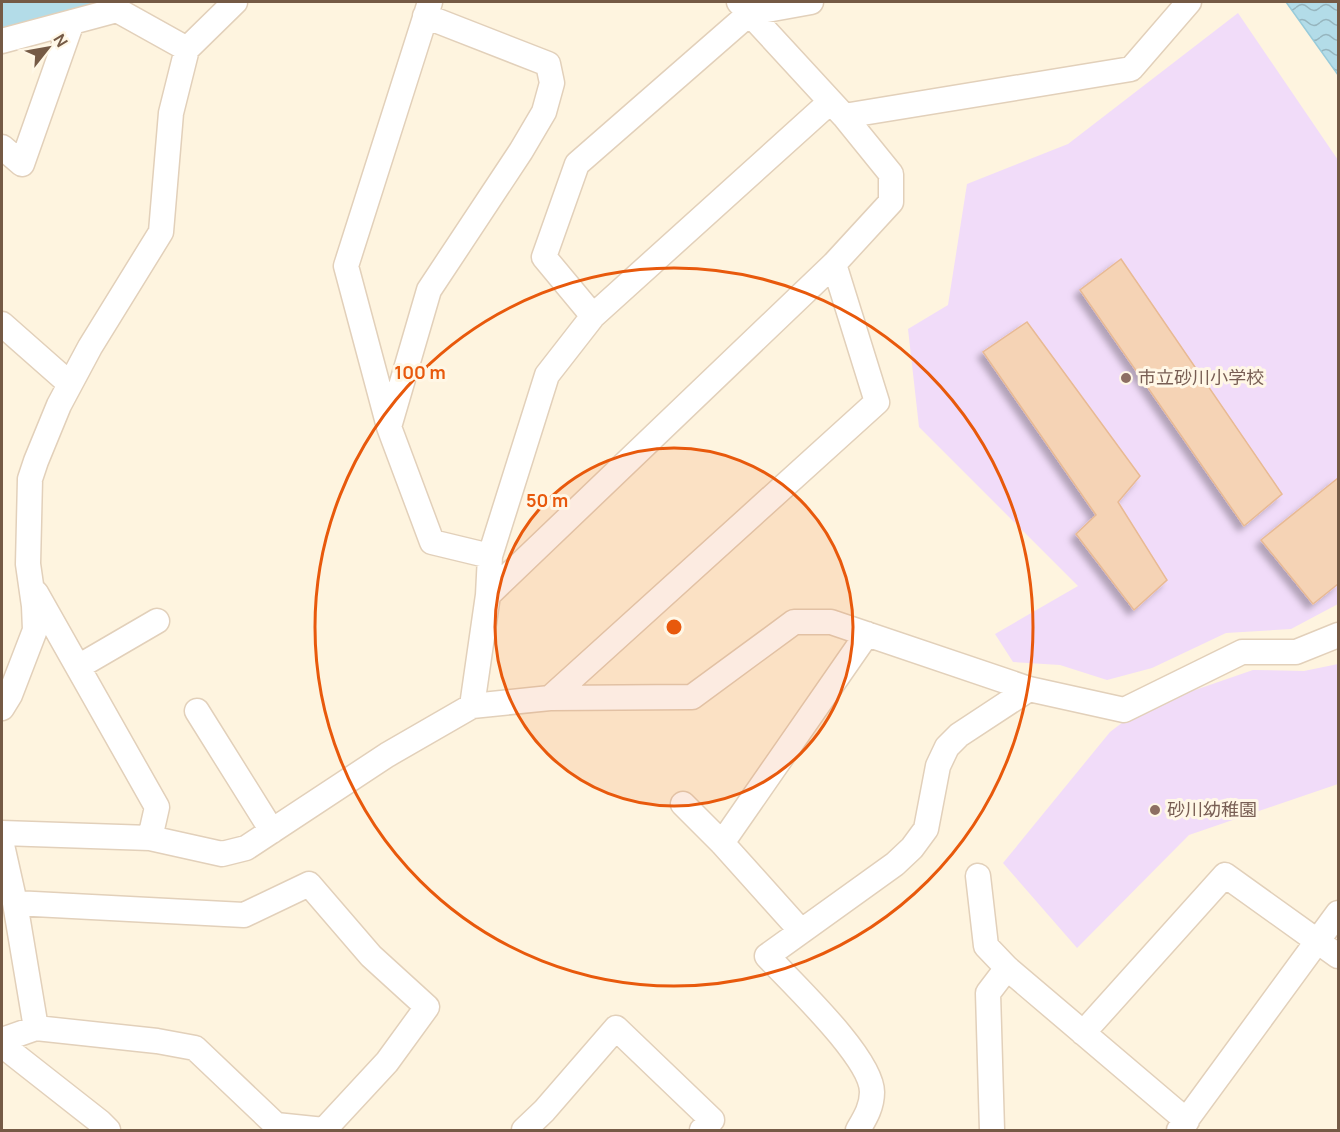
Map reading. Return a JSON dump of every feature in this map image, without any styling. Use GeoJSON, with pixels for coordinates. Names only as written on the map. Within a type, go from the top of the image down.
{"type":"FeatureCollection","features":[{"type":"Feature","properties":{"kind":"street"},"geometry":{"type":"LineString","coordinates":[[2,708],[10,695],[35,630],[28,564],[30,479],[54,416],[70,384],[90,347],[161,232],[171,113],[188,50],[235,2]]}},
{"type":"Feature","properties":{"kind":"street"},"geometry":{"type":"LineString","coordinates":[[593,316],[544,257],[578,164],[744,7],[811,2]]}},
{"type":"Feature","properties":{"kind":"street"},"geometry":{"type":"LineString","coordinates":[[472,706],[488,595],[490,556],[547,375],[593,316],[837,109],[1131,69],[1189,2]]}},
{"type":"Feature","properties":{"kind":"street"},"geometry":{"type":"LineString","coordinates":[[488,595],[834,264],[891,202],[891,174],[837,109],[744,7]]}},
{"type":"Feature","properties":{"kind":"street"},"geometry":{"type":"LineString","coordinates":[[389,427],[429,290],[521,151],[544,112],[552,83],[548,64],[428,9],[346,266],[389,427],[432,543],[490,556]]}},
{"type":"Feature","properties":{"kind":"street"},"geometry":{"type":"LineString","coordinates":[[2,41],[117,10],[188,50]]}},
{"type":"Feature","properties":{"kind":"street"},"geometry":{"type":"LineString","coordinates":[[2,147],[22,165],[72,22]]}},
{"type":"Feature","properties":{"kind":"street"},"geometry":{"type":"LineString","coordinates":[[550,698],[877,402],[834,264]]}},
{"type":"Feature","properties":{"kind":"street"},"geometry":{"type":"LineString","coordinates":[[2,324],[70,384]]}},
{"type":"Feature","properties":{"kind":"street"},"geometry":{"type":"LineString","coordinates":[[32,586],[157,807],[150,838]]}},
{"type":"Feature","properties":{"kind":"street"},"geometry":{"type":"LineString","coordinates":[[78,667],[157,621]]}},
{"type":"Feature","properties":{"kind":"street"},"geometry":{"type":"LineString","coordinates":[[2,833],[150,838],[222,854],[246,848],[387,755],[472,706],[550,698],[692,697],[794,622],[831,622],[1029,688],[1124,710],[1242,652],[1296,652],[1338,635]]}},
{"type":"Feature","properties":{"kind":"street"},"geometry":{"type":"LineString","coordinates":[[722,843],[867,634]]}},
{"type":"Feature","properties":{"kind":"street"},"geometry":{"type":"LineString","coordinates":[[858,1131],[869,1110],[872,1092],[868,1074],[853,1048],[767,956],[896,864],[912,849],[926,829],[938,766],[947,747],[959,735],[1029,688]]}},
{"type":"Feature","properties":{"kind":"street"},"geometry":{"type":"LineString","coordinates":[[197,711],[272,831]]}},
{"type":"Feature","properties":{"kind":"street"},"geometry":{"type":"LineString","coordinates":[[683,804],[722,843],[801,931]]}},
{"type":"Feature","properties":{"kind":"street"},"geometry":{"type":"LineString","coordinates":[[2,844],[15,903],[36,1028]]}},
{"type":"Feature","properties":{"kind":"street"},"geometry":{"type":"LineString","coordinates":[[1083,1033],[1225,875],[1338,956]]}},
{"type":"Feature","properties":{"kind":"street"},"geometry":{"type":"LineString","coordinates":[[978,876],[986,946],[1007,968],[1083,1033],[1183,1126],[1338,913]]}},
{"type":"Feature","properties":{"kind":"street"},"geometry":{"type":"LineString","coordinates":[[15,903],[244,915],[309,885],[371,956],[427,1008],[387,1062],[324,1130],[276,1125],[195,1048],[157,1041],[36,1028],[2,1042],[108,1131]]}},
{"type":"Feature","properties":{"kind":"street"},"geometry":{"type":"LineString","coordinates":[[992,1131],[988,993],[1007,968]]}},
{"type":"Feature","properties":{"kind":"street"},"geometry":{"type":"LineString","coordinates":[[524,1131],[616,1028],[712,1120],[702,1131]]}},
{"type":"Feature","properties":{"kind":"shaded area","name":"市立砂川小学校"},"geometry":{"type":"Polygon","coordinates":[[[1238,13],[1338,160],[1338,604],[1291,629],[1226,633],[1152,668],[1107,680],[1060,665],[1013,662],[995,634],[1078,586],[919,427],[908,329],[948,305],[967,184],[1068,144],[1238,13]]]}},
{"type":"Feature","properties":{"kind":"shaded area","name":"砂川幼稚園"},"geometry":{"type":"Polygon","coordinates":[[[1338,664],[1338,784],[1189,835],[1077,948],[1003,863],[1110,732],[1140,709],[1253,670],[1304,671],[1338,664]]]}},
{"type":"Feature","properties":{"kind":"water"},"geometry":{"type":"Polygon","coordinates":[[[1286,2],[1338,2],[1338,75],[1286,2]]]}},
{"type":"Feature","properties":{"kind":"building"},"geometry":{"type":"Polygon","coordinates":[[[1121,259],[1282,494],[1244,526],[1080,290],[1121,259]]]}},
{"type":"Feature","properties":{"kind":"building"},"geometry":{"type":"Polygon","coordinates":[[[1027,322],[1140,476],[1118,502],[1167,580],[1134,610],[1076,534],[1096,515],[983,352],[1027,322]]]}},
{"type":"Feature","properties":{"kind":"building"},"geometry":{"type":"Polygon","coordinates":[[[1338,478],[1338,584],[1313,604],[1261,540],[1338,478]]]}},
{"type":"Feature","properties":{"kind":"waterway"},"geometry":{"type":"LineString","coordinates":[[2,21],[107,2]]}},
{"type":"Feature","properties":{"kind":"place","name":"市立砂川小学校"},"geometry":{"type":"Point","coordinates":[1126,378]}},
{"type":"Feature","properties":{"kind":"place","name":"砂川幼稚園"},"geometry":{"type":"Point","coordinates":[1155,810]}}]}
